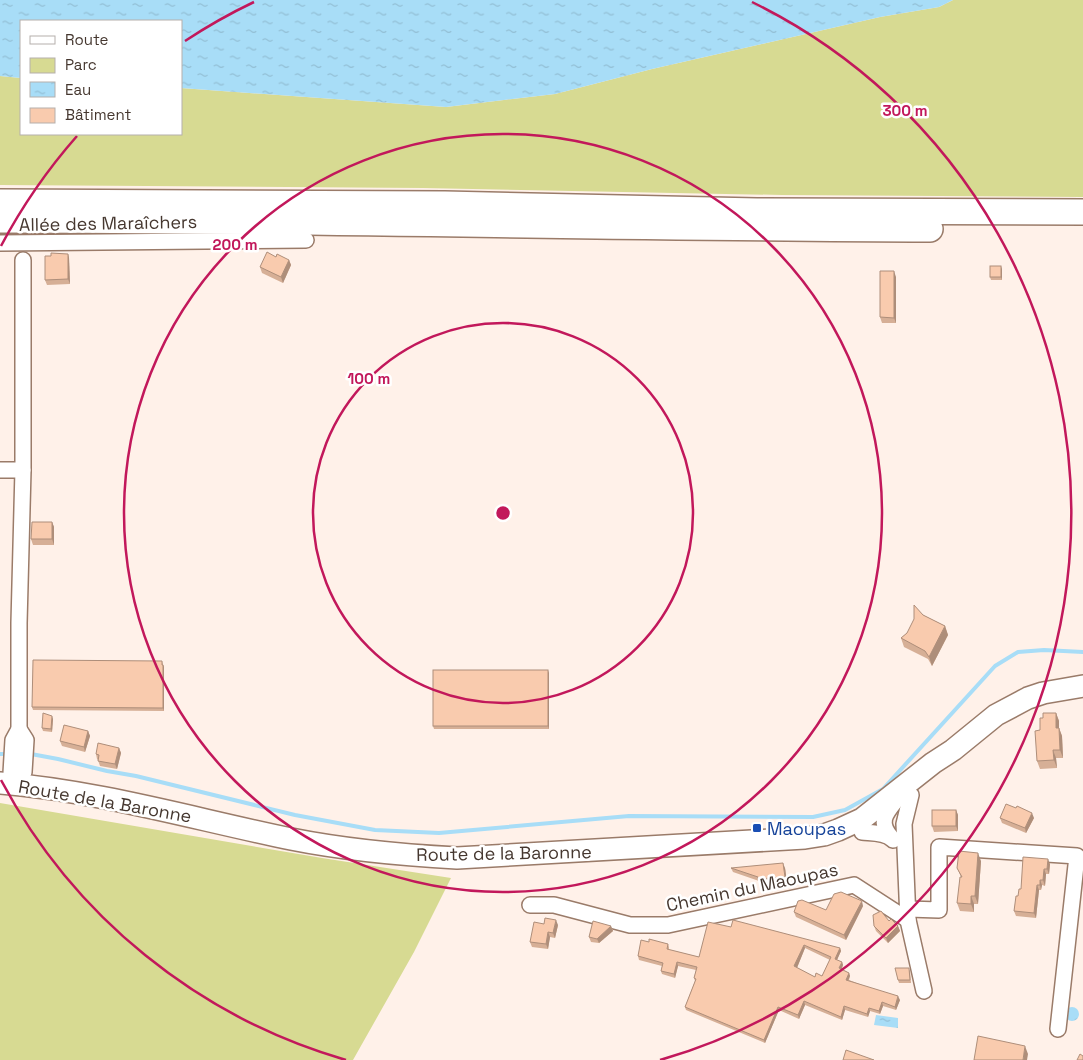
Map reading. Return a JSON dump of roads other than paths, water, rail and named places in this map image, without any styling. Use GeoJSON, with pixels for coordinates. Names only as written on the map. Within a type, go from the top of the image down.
{"type":"FeatureCollection","features":[{"type":"Feature","properties":{"kind":"highway"},"geometry":{"type":"LineString","coordinates":[[0,202],[445,204],[748,210],[1083,212]]}},
{"type":"Feature","properties":{"kind":"highway"},"geometry":{"type":"LineString","coordinates":[[0,220],[438,223],[756,229],[1083,229]]}},
{"type":"Feature","properties":{"kind":"main road","name":"Route de la Baronne"},"geometry":{"type":"LineString","coordinates":[[8,784],[51,788],[189,815],[291,839],[403,855],[457,858],[805,838],[824,835],[851,825],[883,822],[933,763],[954,750],[996,714],[1028,698],[1043,693],[1083,686]]}},
{"type":"Feature","properties":{"kind":"street","name":"Allée des Maraîchers"},"geometry":{"type":"LineString","coordinates":[[0,243],[306,240]]}},
{"type":"Feature","properties":{"kind":"street"},"geometry":{"type":"LineString","coordinates":[[8,784],[24,772],[26,740],[19,729],[19,623],[23,470],[23,260]]}},
{"type":"Feature","properties":{"kind":"street"},"geometry":{"type":"LineString","coordinates":[[0,470],[23,470]]}},
{"type":"Feature","properties":{"kind":"street"},"geometry":{"type":"LineString","coordinates":[[911,788],[883,822],[904,855],[908,914],[924,991]]}},
{"type":"Feature","properties":{"kind":"street"},"geometry":{"type":"LineString","coordinates":[[908,914],[939,910],[940,847],[1077,856],[1058,1029]]}},
{"type":"Feature","properties":{"kind":"street","name":"Chemin du Maoupas"},"geometry":{"type":"LineString","coordinates":[[530,905],[554,905],[630,925],[668,925],[854,885],[908,914]]}},
{"type":"Feature","properties":{"kind":"water"},"geometry":{"type":"Polygon","coordinates":[[[0,0],[953,0],[939,7],[880,17],[652,69],[555,94],[446,107],[182,88],[182,20],[20,20],[20,78],[0,76],[0,0]]]}},
{"type":"Feature","properties":{"kind":"water"},"geometry":{"type":"Polygon","coordinates":[[[1069,1007],[1075,1007],[1079,1014],[1075,1021],[1069,1021],[1065,1017],[1065,1011],[1069,1007]]]}},
{"type":"Feature","properties":{"kind":"water"},"geometry":{"type":"Polygon","coordinates":[[[876,1015],[898,1018],[898,1028],[874,1025],[876,1015]]]}},
{"type":"Feature","properties":{"kind":"waterway"},"geometry":{"type":"LineString","coordinates":[[31,754],[136,776],[295,815],[375,830],[439,833],[629,816],[813,817],[845,810],[883,789],[995,666],[1018,652],[1044,650],[1083,652]]}},
{"type":"Feature","properties":{"kind":"place","name":"Maoupas"},"geometry":{"type":"Point","coordinates":[757,828]}}]}
